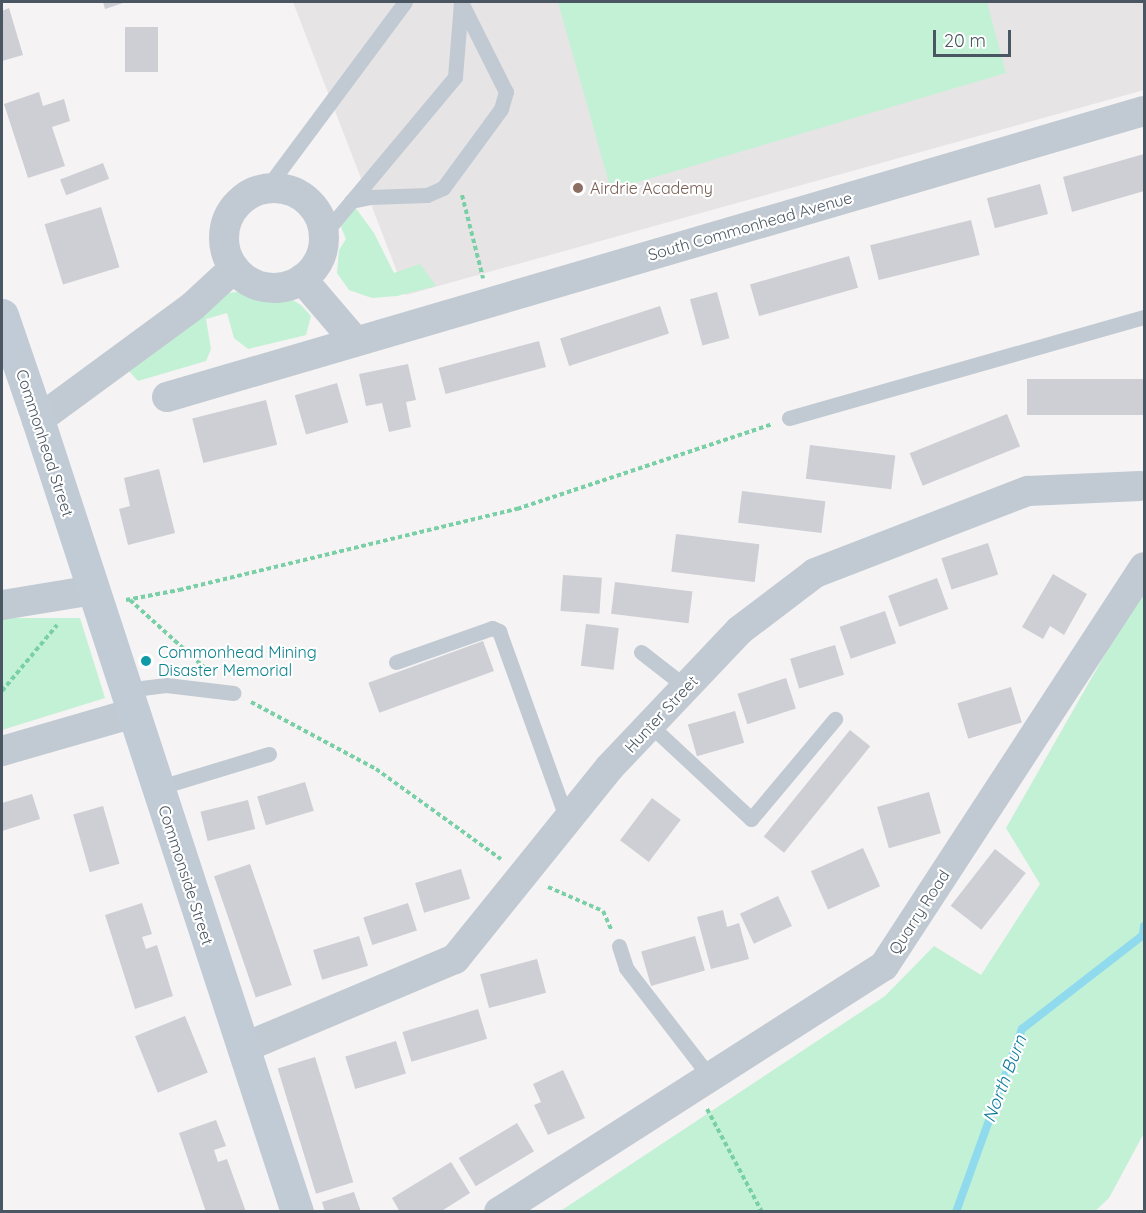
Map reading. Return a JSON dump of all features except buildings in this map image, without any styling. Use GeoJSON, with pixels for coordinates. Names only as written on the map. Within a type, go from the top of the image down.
{"type":"FeatureCollection","features":[{"type":"Feature","properties":{"kind":"main road","name":"Commonhead Street"},"geometry":{"type":"LineString","coordinates":[[2,315],[76,538]]}},
{"type":"Feature","properties":{"kind":"main road","name":"Commonside Street"},"geometry":{"type":"LineString","coordinates":[[76,538],[107,598],[130,701],[297,1212]]}},
{"type":"Feature","properties":{"kind":"street","name":"South Commonhead Avenue"},"geometry":{"type":"LineString","coordinates":[[167,396],[1144,111]]}},
{"type":"Feature","properties":{"kind":"street"},"geometry":{"type":"LineString","coordinates":[[266,189],[282,189],[298,194],[311,205],[320,219],[324,235],[322,252],[314,267],[302,279],[273,288],[251,282],[234,268],[225,244],[227,219],[243,199],[266,189]]}},
{"type":"Feature","properties":{"kind":"street"},"geometry":{"type":"LineString","coordinates":[[38,420],[193,306],[234,268]]}},
{"type":"Feature","properties":{"kind":"street"},"geometry":{"type":"LineString","coordinates":[[302,279],[355,341]]}},
{"type":"Feature","properties":{"kind":"street","name":"Hunter Street"},"geometry":{"type":"LineString","coordinates":[[243,1047],[455,959],[609,768],[740,630],[815,573],[1028,492],[1140,486]]}},
{"type":"Feature","properties":{"kind":"street","name":"Quarry Road"},"geometry":{"type":"LineString","coordinates":[[499,1212],[884,966],[1144,567]]}},
{"type":"Feature","properties":{"kind":"street"},"geometry":{"type":"LineString","coordinates":[[2,605],[107,598]]}},
{"type":"Feature","properties":{"kind":"street"},"geometry":{"type":"LineString","coordinates":[[2,751],[130,701]]}},
{"type":"Feature","properties":{"kind":"lane"},"geometry":{"type":"LineString","coordinates":[[266,189],[405,2]]}},
{"type":"Feature","properties":{"kind":"lane"},"geometry":{"type":"LineString","coordinates":[[351,201],[370,197],[427,195],[443,188],[501,109],[506,92],[461,2]]}},
{"type":"Feature","properties":{"kind":"lane"},"geometry":{"type":"LineString","coordinates":[[324,235],[455,77],[461,2]]}},
{"type":"Feature","properties":{"kind":"lane"},"geometry":{"type":"LineString","coordinates":[[789,418],[1144,316]]}},
{"type":"Feature","properties":{"kind":"lane"},"geometry":{"type":"LineString","coordinates":[[396,662],[492,628],[499,631],[567,820]]}},
{"type":"Feature","properties":{"kind":"lane"},"geometry":{"type":"LineString","coordinates":[[641,652],[686,687]]}},
{"type":"Feature","properties":{"kind":"lane"},"geometry":{"type":"LineString","coordinates":[[130,701],[166,685],[234,693]]}},
{"type":"Feature","properties":{"kind":"lane"},"geometry":{"type":"LineString","coordinates":[[650,725],[751,819],[835,719]]}},
{"type":"Feature","properties":{"kind":"lane"},"geometry":{"type":"LineString","coordinates":[[158,788],[269,754]]}},
{"type":"Feature","properties":{"kind":"lane"},"geometry":{"type":"LineString","coordinates":[[619,946],[626,968],[703,1082]]}},
{"type":"Feature","properties":{"kind":"path"},"geometry":{"type":"LineString","coordinates":[[456,171],[484,282]]}},
{"type":"Feature","properties":{"kind":"path"},"geometry":{"type":"LineString","coordinates":[[107,598],[517,509],[789,418]]}},
{"type":"Feature","properties":{"kind":"path"},"geometry":{"type":"LineString","coordinates":[[107,598],[177,645],[234,693],[376,769],[523,875],[603,911],[619,946]]}},
{"type":"Feature","properties":{"kind":"path"},"geometry":{"type":"LineString","coordinates":[[2,691],[59,622]]}},
{"type":"Feature","properties":{"kind":"path"},"geometry":{"type":"LineString","coordinates":[[703,1082],[762,1212]]}},
{"type":"Feature","properties":{"kind":"shaded area","name":"Airdrie Academy"},"geometry":{"type":"Polygon","coordinates":[[[293,2],[1144,2],[1144,90],[406,295],[293,2]]]}},
{"type":"Feature","properties":{"kind":"green space"},"geometry":{"type":"Polygon","coordinates":[[[558,2],[987,2],[1006,73],[611,190],[558,2]]]}},
{"type":"Feature","properties":{"kind":"green space"},"geometry":{"type":"Polygon","coordinates":[[[355,207],[374,233],[394,273],[420,264],[436,286],[397,296],[372,298],[349,290],[337,273],[339,250],[346,239],[339,222],[355,207]]]}},
{"type":"Feature","properties":{"kind":"green space"},"geometry":{"type":"Polygon","coordinates":[[[256,289],[281,293],[301,305],[311,316],[306,335],[248,349],[234,338],[227,313],[206,319],[211,349],[206,361],[138,381],[129,371],[203,308],[229,293],[256,289]]]}},
{"type":"Feature","properties":{"kind":"green space"},"geometry":{"type":"Polygon","coordinates":[[[1144,586],[1144,1133],[1109,1198],[1094,1212],[559,1212],[885,996],[934,946],[981,975],[1040,884],[1006,828],[1144,586]]]}},
{"type":"Feature","properties":{"kind":"green space"},"geometry":{"type":"Polygon","coordinates":[[[2,618],[80,618],[105,698],[2,730],[2,618]]]}},
{"type":"Feature","properties":{"kind":"waterway","name":"North Burn"},"geometry":{"type":"LineString","coordinates":[[956,1212],[1022,1029],[1143,935],[1144,926]]}},
{"type":"Feature","properties":{"kind":"place","name":"Airdrie Academy"},"geometry":{"type":"Point","coordinates":[578,188]}},
{"type":"Feature","properties":{"kind":"place","name":"Commonhead Mining Disaster Memorial"},"geometry":{"type":"Point","coordinates":[146,661]}}]}
